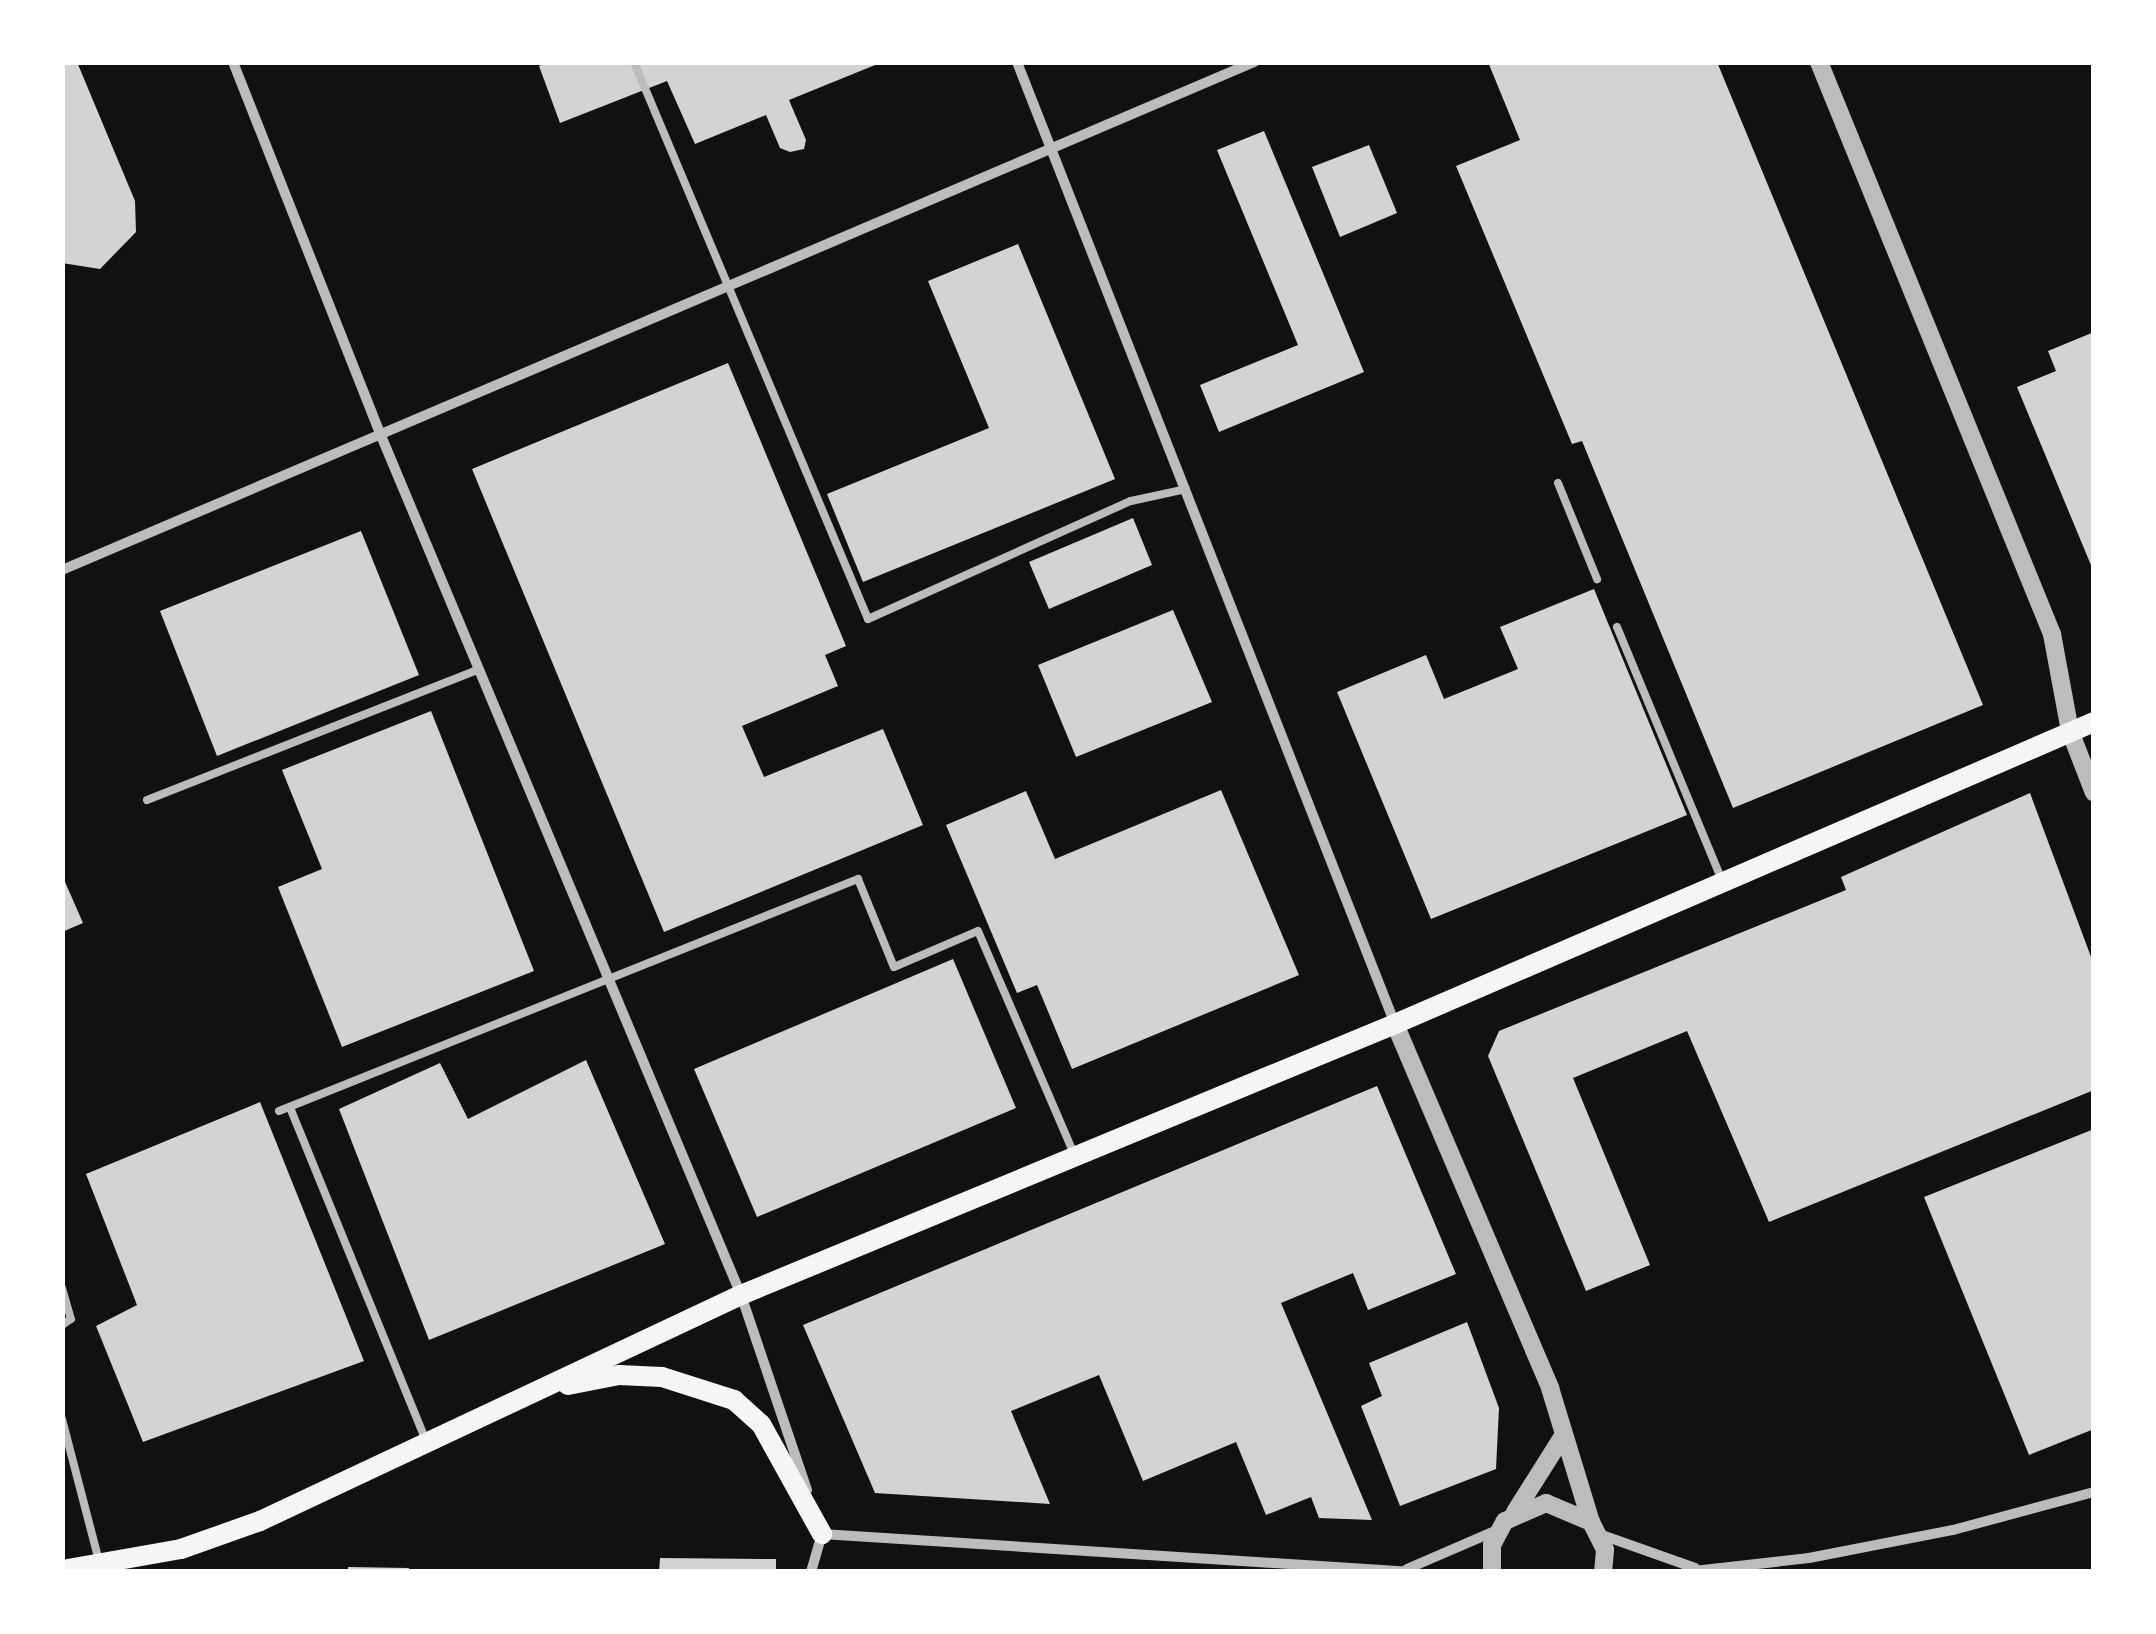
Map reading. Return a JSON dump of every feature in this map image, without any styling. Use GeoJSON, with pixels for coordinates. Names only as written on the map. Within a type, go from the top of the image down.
{"type":"FeatureCollection","features":[{"type":"Feature","properties":{"kind":"main road"},"geometry":{"type":"LineString","coordinates":[[82,1569],[236,1530],[741,1295],[1395,1024],[2094,722]]}},
{"type":"Feature","properties":{"kind":"main road"},"geometry":{"type":"LineString","coordinates":[[537,1392],[619,1375],[699,1385],[734,1400],[762,1424],[822,1534]]}},
{"type":"Feature","properties":{"kind":"street"},"geometry":{"type":"LineString","coordinates":[[233,62],[382,438],[741,1295],[822,1534],[812,1572]]}},
{"type":"Feature","properties":{"kind":"street"},"geometry":{"type":"LineString","coordinates":[[1017,62],[1395,1024],[1550,1388],[1595,1528],[1603,1572]]}},
{"type":"Feature","properties":{"kind":"street"},"geometry":{"type":"LineString","coordinates":[[62,570],[382,438],[1254,62]]}},
{"type":"Feature","properties":{"kind":"street"},"geometry":{"type":"LineString","coordinates":[[1820,62],[2052,634],[2070,731],[2094,793]]}},
{"type":"Feature","properties":{"kind":"street"},"geometry":{"type":"LineString","coordinates":[[822,1534],[1409,1571],[1499,1529],[1514,1513],[1563,1436]]}},
{"type":"Feature","properties":{"kind":"street"},"geometry":{"type":"LineString","coordinates":[[1685,1572],[1809,1558],[1953,1530],[2094,1492]]}},
{"type":"Feature","properties":{"kind":"street"},"geometry":{"type":"LineString","coordinates":[[1514,1513],[1546,1502],[1595,1528],[1701,1570]]}},
{"type":"Feature","properties":{"kind":"street"},"geometry":{"type":"LineString","coordinates":[[1492,1572],[1499,1529]]}},
{"type":"Feature","properties":{"kind":"lane"},"geometry":{"type":"LineString","coordinates":[[634,62],[868,619],[1130,501],[1186,489]]}},
{"type":"Feature","properties":{"kind":"lane"},"geometry":{"type":"LineString","coordinates":[[1558,483],[1597,579]]}},
{"type":"Feature","properties":{"kind":"lane"},"geometry":{"type":"LineString","coordinates":[[1618,627],[1722,881]]}},
{"type":"Feature","properties":{"kind":"lane"},"geometry":{"type":"LineString","coordinates":[[148,800],[479,668]]}},
{"type":"Feature","properties":{"kind":"lane"},"geometry":{"type":"LineString","coordinates":[[279,1111],[291,1110],[610,983],[858,879],[894,967],[978,931],[1075,1156]]}},
{"type":"Feature","properties":{"kind":"lane"},"geometry":{"type":"LineString","coordinates":[[291,1110],[427,1444]]}},
{"type":"Feature","properties":{"kind":"lane"},"geometry":{"type":"LineString","coordinates":[[62,1288],[71,1320],[62,1325]]}},
{"type":"Feature","properties":{"kind":"lane"},"geometry":{"type":"LineString","coordinates":[[62,1419],[82,1569]]}},
{"type":"Feature","properties":{"kind":"building"},"geometry":{"type":"Polygon","coordinates":[[[62,62],[77,62],[135,201],[136,232],[100,269],[62,263],[62,62]]]}},
{"type":"Feature","properties":{"kind":"building"},"geometry":{"type":"Polygon","coordinates":[[[548,62],[880,63],[789,100],[806,140],[804,149],[790,152],[780,148],[766,115],[695,144],[667,81],[560,123],[539,66],[548,62]]]}},
{"type":"Feature","properties":{"kind":"building"},"geometry":{"type":"Polygon","coordinates":[[[1488,62],[1717,62],[1983,705],[1733,808],[1582,441],[1572,444],[1456,166],[1520,140],[1488,62]]]}},
{"type":"Feature","properties":{"kind":"building"},"geometry":{"type":"Polygon","coordinates":[[[1264,131],[1364,372],[1219,432],[1200,385],[1298,345],[1217,150],[1264,131]]]}},
{"type":"Feature","properties":{"kind":"building"},"geometry":{"type":"Polygon","coordinates":[[[1369,145],[1397,213],[1340,237],[1312,167],[1369,145]]]}},
{"type":"Feature","properties":{"kind":"building"},"geometry":{"type":"Polygon","coordinates":[[[1018,244],[1115,479],[863,582],[827,494],[989,428],[928,281],[1018,244]]]}},
{"type":"Feature","properties":{"kind":"building"},"geometry":{"type":"Polygon","coordinates":[[[2094,332],[2093,570],[2017,387],[2056,371],[2048,351],[2094,332]]]}},
{"type":"Feature","properties":{"kind":"building"},"geometry":{"type":"Polygon","coordinates":[[[728,363],[846,646],[825,655],[838,686],[742,726],[764,777],[883,729],[923,825],[664,932],[472,469],[728,363]]]}},
{"type":"Feature","properties":{"kind":"building"},"geometry":{"type":"Polygon","coordinates":[[[1133,518],[1152,565],[1049,609],[1029,562],[1133,518]]]}},
{"type":"Feature","properties":{"kind":"building"},"geometry":{"type":"Polygon","coordinates":[[[361,531],[419,675],[217,756],[160,611],[361,531]]]}},
{"type":"Feature","properties":{"kind":"building"},"geometry":{"type":"Polygon","coordinates":[[[1594,589],[1687,815],[1431,919],[1337,692],[1426,655],[1444,699],[1518,669],[1500,627],[1594,589]]]}},
{"type":"Feature","properties":{"kind":"building"},"geometry":{"type":"Polygon","coordinates":[[[1173,610],[1212,702],[1076,757],[1038,665],[1173,610]]]}},
{"type":"Feature","properties":{"kind":"building"},"geometry":{"type":"Polygon","coordinates":[[[431,711],[534,971],[342,1047],[278,887],[322,869],[282,770],[431,711]]]}},
{"type":"Feature","properties":{"kind":"building"},"geometry":{"type":"Polygon","coordinates":[[[1221,790],[1299,975],[1072,1069],[1037,985],[1017,993],[946,825],[1026,791],[1055,859],[1221,790]]]}},
{"type":"Feature","properties":{"kind":"building"},"geometry":{"type":"Polygon","coordinates":[[[2030,793],[2094,965],[2094,1090],[1769,1222],[1687,1031],[1573,1078],[1650,1265],[1586,1291],[1488,1056],[1499,1031],[1846,890],[1841,877],[2030,793]]]}},
{"type":"Feature","properties":{"kind":"building"},"geometry":{"type":"Polygon","coordinates":[[[62,875],[83,923],[62,932],[62,875]]]}},
{"type":"Feature","properties":{"kind":"building"},"geometry":{"type":"Polygon","coordinates":[[[953,959],[1016,1108],[757,1217],[694,1069],[953,959]]]}},
{"type":"Feature","properties":{"kind":"building"},"geometry":{"type":"Polygon","coordinates":[[[586,1060],[665,1244],[429,1340],[339,1109],[440,1063],[468,1119],[586,1060]]]}},
{"type":"Feature","properties":{"kind":"building"},"geometry":{"type":"Polygon","coordinates":[[[1377,1086],[1456,1274],[1368,1310],[1353,1273],[1281,1303],[1372,1520],[1319,1518],[1311,1497],[1266,1515],[1236,1442],[1143,1481],[1099,1375],[1011,1411],[1050,1504],[875,1493],[803,1325],[1377,1086]]]}},
{"type":"Feature","properties":{"kind":"building"},"geometry":{"type":"Polygon","coordinates":[[[260,1102],[364,1361],[143,1442],[96,1326],[137,1305],[86,1174],[260,1102]]]}},
{"type":"Feature","properties":{"kind":"building"},"geometry":{"type":"Polygon","coordinates":[[[2094,1129],[2094,1429],[2029,1455],[1924,1197],[2094,1129]]]}},
{"type":"Feature","properties":{"kind":"building"},"geometry":{"type":"Polygon","coordinates":[[[1467,1322],[1499,1408],[1496,1469],[1400,1506],[1361,1406],[1382,1396],[1369,1363],[1467,1322]]]}},
{"type":"Feature","properties":{"kind":"building"},"geometry":{"type":"Polygon","coordinates":[[[660,1558],[776,1559],[776,1572],[659,1572],[660,1558]]]}},
{"type":"Feature","properties":{"kind":"building"},"geometry":{"type":"Polygon","coordinates":[[[348,1567],[409,1568],[409,1572],[348,1572],[348,1567]]]}}]}
